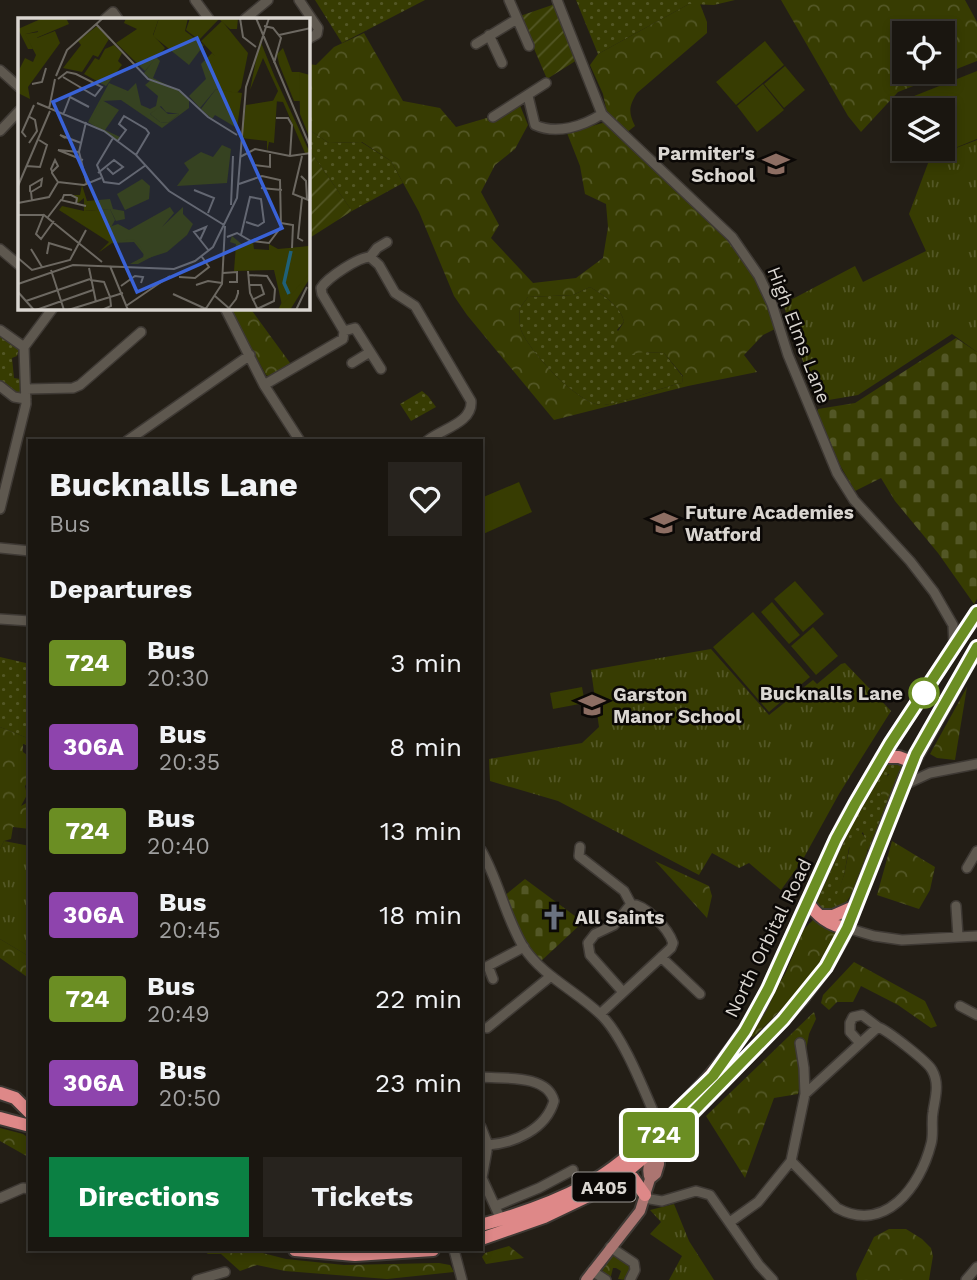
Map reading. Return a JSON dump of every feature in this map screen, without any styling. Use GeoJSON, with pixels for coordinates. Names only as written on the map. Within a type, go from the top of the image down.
{"type":"FeatureCollection","features":[{"type":"Feature","properties":{"kind":"highway","name":"North Orbital Road"},"geometry":{"type":"LineString","coordinates":[[623,1168],[660,1127],[713,1076],[745,1031],[776,972],[845,821],[977,612]]}},
{"type":"Feature","properties":{"kind":"highway","name":"North Orbital Road"},"geometry":{"type":"LineString","coordinates":[[483,1238],[503,1226],[572,1205],[623,1168],[657,1149],[802,999],[826,967],[847,928],[922,746],[977,647]]}},
{"type":"Feature","properties":{"kind":"highway"},"geometry":{"type":"LineString","coordinates":[[883,757],[899,757],[916,763]]}},
{"type":"Feature","properties":{"kind":"highway"},"geometry":{"type":"LineString","coordinates":[[807,901],[820,916],[847,928]]}},
{"type":"Feature","properties":{"kind":"highway"},"geometry":{"type":"LineString","coordinates":[[820,916],[832,916],[856,906]]}},
{"type":"Feature","properties":{"kind":"highway"},"geometry":{"type":"LineString","coordinates":[[0,1093],[15,1098],[25,1109],[13,1122]]}},
{"type":"Feature","properties":{"kind":"highway"},"geometry":{"type":"LineString","coordinates":[[660,1127],[675,1122],[696,1101],[706,1101]]}},
{"type":"Feature","properties":{"kind":"highway"},"geometry":{"type":"LineString","coordinates":[[0,1118],[28,1126]]}},
{"type":"Feature","properties":{"kind":"highway"},"geometry":{"type":"LineString","coordinates":[[623,1168],[634,1178],[645,1196]]}},
{"type":"Feature","properties":{"kind":"highway","name":"North Orbital Road"},"geometry":{"type":"LineString","coordinates":[[483,1225],[503,1226]]}},
{"type":"Feature","properties":{"kind":"highway"},"geometry":{"type":"LineString","coordinates":[[304,1251],[376,1255],[422,1251]]}},
{"type":"Feature","properties":{"kind":"main road"},"geometry":{"type":"LineString","coordinates":[[589,1275],[635,1218],[650,1179],[656,1174],[659,1164],[657,1149],[660,1127]]}},
{"type":"Feature","properties":{"kind":"street"},"geometry":{"type":"LineString","coordinates":[[195,0],[208,18]]}},
{"type":"Feature","properties":{"kind":"street"},"geometry":{"type":"LineString","coordinates":[[246,18],[268,0]]}},
{"type":"Feature","properties":{"kind":"street"},"geometry":{"type":"LineString","coordinates":[[299,0],[318,28],[317,34],[310,38]]}},
{"type":"Feature","properties":{"kind":"street"},"geometry":{"type":"LineString","coordinates":[[509,0],[529,46]]}},
{"type":"Feature","properties":{"kind":"street","name":"High Elms Lane"},"geometry":{"type":"LineString","coordinates":[[557,0],[602,114],[701,206],[744,251],[767,290],[788,355],[836,473],[854,500],[923,577],[953,625],[954,647]]}},
{"type":"Feature","properties":{"kind":"street"},"geometry":{"type":"LineString","coordinates":[[476,44],[517,19]]}},
{"type":"Feature","properties":{"kind":"street"},"geometry":{"type":"LineString","coordinates":[[489,35],[502,63]]}},
{"type":"Feature","properties":{"kind":"street"},"geometry":{"type":"LineString","coordinates":[[0,70],[18,86]]}},
{"type":"Feature","properties":{"kind":"street"},"geometry":{"type":"LineString","coordinates":[[493,117],[546,83]]}},
{"type":"Feature","properties":{"kind":"street"},"geometry":{"type":"LineString","coordinates":[[528,96],[535,125],[545,129],[575,127],[602,114]]}},
{"type":"Feature","properties":{"kind":"street"},"geometry":{"type":"LineString","coordinates":[[0,131],[18,111]]}},
{"type":"Feature","properties":{"kind":"street"},"geometry":{"type":"LineString","coordinates":[[264,385],[339,344],[344,331],[322,295],[321,288],[326,281],[361,259],[370,257],[377,248],[387,243]]}},
{"type":"Feature","properties":{"kind":"street"},"geometry":{"type":"LineString","coordinates":[[0,249],[18,264]]}},
{"type":"Feature","properties":{"kind":"street"},"geometry":{"type":"LineString","coordinates":[[370,257],[379,265],[395,293],[415,306],[471,401],[471,410],[466,417],[430,439]]}},
{"type":"Feature","properties":{"kind":"street"},"geometry":{"type":"LineString","coordinates":[[0,509],[26,394],[24,347],[52,310]]}},
{"type":"Feature","properties":{"kind":"street"},"geometry":{"type":"LineString","coordinates":[[226,310],[264,385],[299,439]]}},
{"type":"Feature","properties":{"kind":"street"},"geometry":{"type":"LineString","coordinates":[[344,331],[355,328],[380,369]]}},
{"type":"Feature","properties":{"kind":"street"},"geometry":{"type":"LineString","coordinates":[[0,330],[24,347]]}},
{"type":"Feature","properties":{"kind":"street"},"geometry":{"type":"LineString","coordinates":[[0,386],[14,397],[79,386],[141,331]]}},
{"type":"Feature","properties":{"kind":"street"},"geometry":{"type":"LineString","coordinates":[[352,363],[370,352]]}},
{"type":"Feature","properties":{"kind":"street"},"geometry":{"type":"LineString","coordinates":[[130,439],[250,355]]}},
{"type":"Feature","properties":{"kind":"street"},"geometry":{"type":"LineString","coordinates":[[0,548],[28,551]]}},
{"type":"Feature","properties":{"kind":"street"},"geometry":{"type":"LineString","coordinates":[[0,619],[28,621]]}},
{"type":"Feature","properties":{"kind":"street"},"geometry":{"type":"LineString","coordinates":[[953,625],[968,625]]}},
{"type":"Feature","properties":{"kind":"street"},"geometry":{"type":"LineString","coordinates":[[916,763],[930,773]]}},
{"type":"Feature","properties":{"kind":"street"},"geometry":{"type":"LineString","coordinates":[[904,785],[930,773],[977,764]]}},
{"type":"Feature","properties":{"kind":"street"},"geometry":{"type":"LineString","coordinates":[[483,855],[509,919],[524,947],[535,962],[608,1022],[660,1127]]}},
{"type":"Feature","properties":{"kind":"street"},"geometry":{"type":"LineString","coordinates":[[577,855],[624,891],[631,904],[642,907],[672,939],[671,948],[600,1014]]}},
{"type":"Feature","properties":{"kind":"street"},"geometry":{"type":"LineString","coordinates":[[967,868],[976,855]]}},
{"type":"Feature","properties":{"kind":"street"},"geometry":{"type":"LineString","coordinates":[[624,992],[590,955],[588,943],[595,934],[614,925],[631,904]]}},
{"type":"Feature","properties":{"kind":"street"},"geometry":{"type":"LineString","coordinates":[[956,905],[958,936]]}},
{"type":"Feature","properties":{"kind":"street"},"geometry":{"type":"LineString","coordinates":[[847,928],[902,940],[977,936]]}},
{"type":"Feature","properties":{"kind":"street"},"geometry":{"type":"LineString","coordinates":[[493,979],[488,967],[524,947]]}},
{"type":"Feature","properties":{"kind":"street"},"geometry":{"type":"LineString","coordinates":[[661,957],[699,994]]}},
{"type":"Feature","properties":{"kind":"street"},"geometry":{"type":"LineString","coordinates":[[487,1028],[551,976]]}},
{"type":"Feature","properties":{"kind":"street"},"geometry":{"type":"LineString","coordinates":[[960,1006],[977,1015]]}},
{"type":"Feature","properties":{"kind":"street"},"geometry":{"type":"LineString","coordinates":[[791,1161],[837,1209],[846,1213],[858,1216],[877,1215],[907,1194],[928,1154],[932,1140],[932,1115],[937,1088],[932,1069],[889,1032],[862,1014],[853,1017],[849,1023],[850,1032],[860,1043]]}},
{"type":"Feature","properties":{"kind":"street"},"geometry":{"type":"LineString","coordinates":[[805,1094],[878,1027]]}},
{"type":"Feature","properties":{"kind":"street"},"geometry":{"type":"LineString","coordinates":[[730,1222],[758,1202],[791,1161],[805,1094],[800,1043]]}},
{"type":"Feature","properties":{"kind":"street"},"geometry":{"type":"LineString","coordinates":[[805,1074],[822,1078]]}},
{"type":"Feature","properties":{"kind":"street"},"geometry":{"type":"LineString","coordinates":[[483,1077],[537,1082],[550,1090],[554,1101],[549,1113],[529,1132],[506,1143],[488,1145]]}},
{"type":"Feature","properties":{"kind":"street"},"geometry":{"type":"LineString","coordinates":[[483,1132],[488,1145],[483,1172]]}},
{"type":"Feature","properties":{"kind":"street"},"geometry":{"type":"LineString","coordinates":[[496,1206],[540,1188],[573,1170]]}},
{"type":"Feature","properties":{"kind":"street"},"geometry":{"type":"LineString","coordinates":[[483,1180],[503,1226]]}},
{"type":"Feature","properties":{"kind":"street"},"geometry":{"type":"LineString","coordinates":[[0,1198],[18,1189],[28,1188]]}},
{"type":"Feature","properties":{"kind":"street"},"geometry":{"type":"LineString","coordinates":[[645,1196],[662,1201],[692,1191],[703,1192],[713,1198],[759,1265],[773,1280]]}},
{"type":"Feature","properties":{"kind":"street"},"geometry":{"type":"LineString","coordinates":[[610,1247],[634,1263],[635,1270],[630,1280]]}},
{"type":"Feature","properties":{"kind":"street"},"geometry":{"type":"LineString","coordinates":[[454,1251],[462,1280]]}},
{"type":"Feature","properties":{"kind":"street"},"geometry":{"type":"LineString","coordinates":[[966,1280],[977,1267]]}},
{"type":"Feature","properties":{"kind":"street"},"geometry":{"type":"LineString","coordinates":[[197,1280],[225,1272]]}},
{"type":"Feature","properties":{"kind":"street"},"geometry":{"type":"LineString","coordinates":[[589,1275],[606,1280]]}},
{"type":"Feature","properties":{"kind":"green space"},"geometry":{"type":"Polygon","coordinates":[[[315,0],[425,0],[342,43],[315,0]]]}},
{"type":"Feature","properties":{"kind":"green space"},"geometry":{"type":"Polygon","coordinates":[[[576,0],[735,0],[714,5],[689,4],[598,54],[576,0]]]}},
{"type":"Feature","properties":{"kind":"green space"},"geometry":{"type":"Polygon","coordinates":[[[781,0],[965,0],[977,22],[977,61],[955,70],[955,21],[892,21],[892,84],[918,84],[898,92],[861,132],[848,116],[781,0]]]}},
{"type":"Feature","properties":{"kind":"green space"},"geometry":{"type":"Polygon","coordinates":[[[555,4],[577,60],[547,79],[520,16],[555,4]]]}},
{"type":"Feature","properties":{"kind":"green space"},"geometry":{"type":"Polygon","coordinates":[[[689,4],[700,4],[707,22],[707,33],[637,93],[630,109],[635,126],[626,133],[607,113],[603,94],[590,65],[598,54],[689,4]]]}},
{"type":"Feature","properties":{"kind":"green space"},"geometry":{"type":"Polygon","coordinates":[[[364,33],[403,101],[440,108],[456,127],[490,117],[519,103],[528,125],[515,149],[495,165],[481,192],[499,225],[491,238],[533,283],[576,278],[603,258],[608,227],[606,204],[585,194],[580,166],[567,133],[606,122],[741,254],[762,290],[775,329],[763,335],[744,355],[757,372],[688,386],[554,420],[454,296],[419,212],[391,161],[362,142],[329,143],[310,130],[310,64],[316,65],[334,47],[364,33]],[[590,287],[573,295],[528,297],[519,309],[521,330],[534,351],[569,388],[594,403],[604,405],[622,401],[682,383],[683,376],[664,353],[626,355],[612,340],[624,322],[611,302],[590,287]]]}},
{"type":"Feature","properties":{"kind":"green space"},"geometry":{"type":"Polygon","coordinates":[[[765,41],[784,65],[736,105],[716,82],[765,41]]]}},
{"type":"Feature","properties":{"kind":"green space"},"geometry":{"type":"Polygon","coordinates":[[[785,66],[805,90],[784,108],[764,84],[785,66]]]}},
{"type":"Feature","properties":{"kind":"green space"},"geometry":{"type":"Polygon","coordinates":[[[977,71],[977,139],[955,148],[955,98],[909,98],[944,84],[955,84],[955,80],[977,71]]]}},
{"type":"Feature","properties":{"kind":"green space"},"geometry":{"type":"Polygon","coordinates":[[[763,84],[784,110],[757,132],[737,106],[763,84]]]}},
{"type":"Feature","properties":{"kind":"green space"},"geometry":{"type":"Polygon","coordinates":[[[310,130],[329,143],[361,142],[391,161],[403,183],[352,211],[310,151],[310,130]]]}},
{"type":"Feature","properties":{"kind":"green space"},"geometry":{"type":"Polygon","coordinates":[[[977,140],[977,352],[952,334],[858,395],[817,402],[783,304],[855,266],[863,282],[926,251],[909,214],[929,161],[955,161],[955,148],[977,140]]]}},
{"type":"Feature","properties":{"kind":"green space"},"geometry":{"type":"Polygon","coordinates":[[[310,151],[352,211],[310,238],[310,151]]]}},
{"type":"Feature","properties":{"kind":"green space"},"geometry":{"type":"Polygon","coordinates":[[[590,287],[606,297],[620,312],[624,322],[617,330],[644,352],[664,353],[683,377],[682,383],[604,405],[594,403],[569,388],[544,363],[520,328],[519,309],[528,297],[573,295],[590,287]]]}},
{"type":"Feature","properties":{"kind":"green space"},"geometry":{"type":"Polygon","coordinates":[[[231,310],[251,310],[293,367],[270,377],[266,375],[231,310]]]}},
{"type":"Feature","properties":{"kind":"green space"},"geometry":{"type":"Polygon","coordinates":[[[0,333],[19,348],[17,356],[12,358],[14,378],[20,379],[21,395],[0,382],[0,333]]]}},
{"type":"Feature","properties":{"kind":"green space"},"geometry":{"type":"Polygon","coordinates":[[[956,338],[977,352],[977,599],[974,604],[938,553],[895,501],[881,478],[855,491],[841,467],[817,412],[818,409],[855,403],[956,338]]]}},
{"type":"Feature","properties":{"kind":"green space"},"geometry":{"type":"Polygon","coordinates":[[[422,391],[436,407],[411,421],[400,404],[422,391]]]}},
{"type":"Feature","properties":{"kind":"green space"},"geometry":{"type":"Polygon","coordinates":[[[519,482],[532,512],[483,534],[483,497],[519,482]]]}},
{"type":"Feature","properties":{"kind":"green space"},"geometry":{"type":"Polygon","coordinates":[[[795,581],[824,614],[803,632],[774,599],[795,581]]]}},
{"type":"Feature","properties":{"kind":"green space"},"geometry":{"type":"Polygon","coordinates":[[[772,602],[800,635],[789,644],[761,612],[772,602]]]}},
{"type":"Feature","properties":{"kind":"green space"},"geometry":{"type":"Polygon","coordinates":[[[753,612],[810,677],[769,712],[713,647],[753,612]]]}},
{"type":"Feature","properties":{"kind":"green space"},"geometry":{"type":"Polygon","coordinates":[[[813,627],[838,656],[816,675],[791,646],[813,627]]]}},
{"type":"Feature","properties":{"kind":"green space"},"geometry":{"type":"Polygon","coordinates":[[[711,649],[769,715],[813,680],[817,684],[845,663],[891,711],[839,794],[802,861],[781,890],[749,863],[739,868],[712,853],[699,875],[558,801],[490,781],[489,759],[582,743],[599,727],[591,670],[711,649]]]}},
{"type":"Feature","properties":{"kind":"green space"},"geometry":{"type":"Polygon","coordinates":[[[0,657],[28,664],[28,738],[0,727],[0,657]]]}},
{"type":"Feature","properties":{"kind":"green space"},"geometry":{"type":"Polygon","coordinates":[[[582,687],[585,703],[553,709],[550,693],[582,687]]]}},
{"type":"Feature","properties":{"kind":"green space"},"geometry":{"type":"Polygon","coordinates":[[[967,687],[955,760],[937,758],[930,754],[967,687]]]}},
{"type":"Feature","properties":{"kind":"green space"},"geometry":{"type":"Polygon","coordinates":[[[0,727],[28,738],[28,745],[23,744],[23,752],[28,756],[28,782],[25,786],[27,795],[21,806],[28,802],[28,829],[13,827],[11,839],[4,841],[0,849],[0,727]]]}},
{"type":"Feature","properties":{"kind":"green space"},"geometry":{"type":"Polygon","coordinates":[[[891,761],[901,764],[903,768],[869,856],[863,832],[849,848],[834,905],[840,909],[821,912],[813,901],[836,848],[885,764],[891,761]],[[888,774],[881,794],[888,796],[898,776],[888,774]]]}},
{"type":"Feature","properties":{"kind":"green space"},"geometry":{"type":"Polygon","coordinates":[[[893,771],[900,771],[888,797],[883,796],[881,794],[885,781],[893,771]]]}},
{"type":"Feature","properties":{"kind":"green space"},"geometry":{"type":"Polygon","coordinates":[[[856,830],[864,835],[867,844],[866,856],[858,881],[840,909],[834,902],[844,875],[852,835],[856,830]]]}},
{"type":"Feature","properties":{"kind":"green space"},"geometry":{"type":"Polygon","coordinates":[[[4,841],[28,846],[28,956],[0,939],[0,849],[4,841]]]}},
{"type":"Feature","properties":{"kind":"green space"},"geometry":{"type":"Polygon","coordinates":[[[892,841],[935,867],[930,890],[919,909],[877,895],[892,841]]]}},
{"type":"Feature","properties":{"kind":"green space"},"geometry":{"type":"Polygon","coordinates":[[[655,861],[709,886],[712,896],[707,918],[655,861]]]}},
{"type":"Feature","properties":{"kind":"green space"},"geometry":{"type":"Polygon","coordinates":[[[525,879],[583,922],[540,962],[528,946],[504,896],[525,879]]]}},
{"type":"Feature","properties":{"kind":"green space"},"geometry":{"type":"Polygon","coordinates":[[[813,920],[827,924],[837,932],[799,995],[751,1036],[786,972],[803,930],[813,920]]]}},
{"type":"Feature","properties":{"kind":"green space"},"geometry":{"type":"Polygon","coordinates":[[[0,939],[28,956],[28,978],[0,958],[0,939]]]}},
{"type":"Feature","properties":{"kind":"green space"},"geometry":{"type":"Polygon","coordinates":[[[854,962],[925,1001],[937,1026],[931,1028],[898,1005],[861,986],[853,1002],[837,1002],[829,1010],[821,1003],[823,995],[854,962]]]}},
{"type":"Feature","properties":{"kind":"green space"},"geometry":{"type":"Polygon","coordinates":[[[814,1012],[816,1019],[809,1034],[798,1094],[774,1098],[745,1178],[706,1116],[814,1012]]]}},
{"type":"Feature","properties":{"kind":"green space"},"geometry":{"type":"Polygon","coordinates":[[[0,1128],[23,1134],[28,1138],[28,1157],[0,1141],[0,1128]]]}},
{"type":"Feature","properties":{"kind":"green space"},"geometry":{"type":"Polygon","coordinates":[[[674,1204],[689,1241],[714,1280],[669,1280],[682,1256],[650,1234],[661,1222],[650,1210],[674,1204]]]}},
{"type":"Feature","properties":{"kind":"green space"},"geometry":{"type":"Polygon","coordinates":[[[889,1229],[906,1229],[931,1248],[933,1256],[929,1280],[857,1280],[856,1274],[874,1237],[889,1229]]]}},
{"type":"Feature","properties":{"kind":"green space"},"geometry":{"type":"Polygon","coordinates":[[[509,1246],[524,1258],[486,1264],[482,1257],[485,1253],[509,1246]]]}},
{"type":"Feature","properties":{"kind":"green space"},"geometry":{"type":"Polygon","coordinates":[[[204,1251],[255,1251],[286,1259],[344,1265],[439,1263],[450,1265],[454,1272],[387,1279],[285,1271],[257,1265],[240,1271],[221,1254],[208,1254],[204,1251]]]}},
{"type":"Feature","properties":{"kind":"green space"},"geometry":{"type":"Polygon","coordinates":[[[614,1254],[632,1265],[633,1270],[626,1280],[618,1279],[621,1271],[616,1268],[613,1268],[611,1276],[607,1278],[602,1275],[604,1263],[614,1254]]]}},
{"type":"Feature","properties":{"kind":"bus line","name":"724"},"geometry":{"type":"LineString","coordinates":[[977,612],[890,744],[855,804],[836,839],[760,1006],[713,1076],[660,1127],[657,1149],[783,1020],[826,967],[847,928],[906,775],[977,647]]}},
{"type":"Feature","properties":{"kind":"place","name":"Parmiter's School"},"geometry":{"type":"Point","coordinates":[776,164]}},
{"type":"Feature","properties":{"kind":"place","name":"Future Academies Watford"},"geometry":{"type":"Point","coordinates":[664,523]}},
{"type":"Feature","properties":{"kind":"place","name":"Bucknalls Lane"},"geometry":{"type":"Point","coordinates":[924,693]}},
{"type":"Feature","properties":{"kind":"place","name":"Garston Manor School"},"geometry":{"type":"Point","coordinates":[592,705]}},
{"type":"Feature","properties":{"kind":"place","name":"All Saints"},"geometry":{"type":"Point","coordinates":[554,917]}}]}
